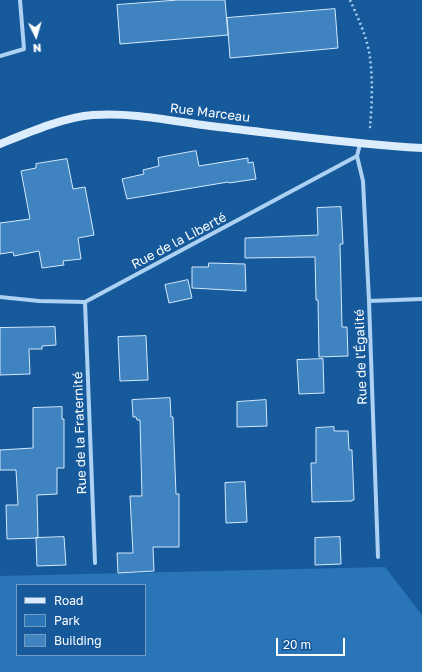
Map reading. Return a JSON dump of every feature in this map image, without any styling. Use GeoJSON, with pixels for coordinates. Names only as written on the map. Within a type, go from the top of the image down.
{"type":"FeatureCollection","features":[{"type":"Feature","properties":{"kind":"main road","name":"Rue Marceau"},"geometry":{"type":"LineString","coordinates":[[0,144],[25,133],[69,119],[91,115],[112,115],[148,118],[360,144],[422,148]]}},
{"type":"Feature","properties":{"kind":"street"},"geometry":{"type":"LineString","coordinates":[[0,56],[24,48],[20,0]]}},
{"type":"Feature","properties":{"kind":"street"},"geometry":{"type":"LineString","coordinates":[[357,156],[360,144]]}},
{"type":"Feature","properties":{"kind":"street","name":"Rue de l'Égalité"},"geometry":{"type":"LineString","coordinates":[[357,156],[363,181],[369,301],[378,557]]}},
{"type":"Feature","properties":{"kind":"street","name":"Rue de la Liberté"},"geometry":{"type":"LineString","coordinates":[[0,297],[39,301],[85,302],[357,156]]}},
{"type":"Feature","properties":{"kind":"street"},"geometry":{"type":"LineString","coordinates":[[369,301],[422,299]]}},
{"type":"Feature","properties":{"kind":"street","name":"Rue de la Fraternité"},"geometry":{"type":"LineString","coordinates":[[85,302],[95,563]]}},
{"type":"Feature","properties":{"kind":"path"},"geometry":{"type":"LineString","coordinates":[[350,0],[360,22],[370,57],[373,95],[370,127],[374,128]]}},
{"type":"Feature","properties":{"kind":"green space"},"geometry":{"type":"Polygon","coordinates":[[[385,567],[422,615],[422,672],[0,672],[0,576],[385,567]]]}},
{"type":"Feature","properties":{"kind":"building"},"geometry":{"type":"Polygon","coordinates":[[[178,0],[225,0],[228,35],[120,44],[117,5],[178,0]]]}},
{"type":"Feature","properties":{"kind":"building"},"geometry":{"type":"Polygon","coordinates":[[[335,9],[338,48],[230,58],[227,18],[335,9]]]}},
{"type":"Feature","properties":{"kind":"building"},"geometry":{"type":"Polygon","coordinates":[[[196,151],[199,166],[248,158],[248,163],[253,162],[256,179],[228,182],[127,199],[122,179],[144,174],[143,170],[159,166],[158,158],[196,151]]]}},
{"type":"Feature","properties":{"kind":"building"},"geometry":{"type":"Polygon","coordinates":[[[67,159],[73,189],[85,187],[94,235],[78,238],[81,259],[63,261],[64,265],[42,268],[39,251],[14,256],[13,252],[0,254],[0,223],[30,219],[21,171],[36,168],[36,164],[67,159]]]}},
{"type":"Feature","properties":{"kind":"building"},"geometry":{"type":"Polygon","coordinates":[[[341,207],[343,244],[340,244],[342,327],[347,327],[348,356],[319,357],[318,300],[316,300],[315,257],[245,258],[245,238],[318,235],[317,208],[341,207]]]}},
{"type":"Feature","properties":{"kind":"building"},"geometry":{"type":"Polygon","coordinates":[[[209,263],[245,264],[246,291],[192,288],[192,267],[208,267],[209,263]]]}},
{"type":"Feature","properties":{"kind":"building"},"geometry":{"type":"Polygon","coordinates":[[[188,280],[192,298],[169,303],[165,285],[188,280]]]}},
{"type":"Feature","properties":{"kind":"building"},"geometry":{"type":"Polygon","coordinates":[[[55,327],[56,345],[42,346],[42,349],[29,349],[30,374],[0,375],[0,328],[55,327]]]}},
{"type":"Feature","properties":{"kind":"building"},"geometry":{"type":"Polygon","coordinates":[[[146,336],[148,380],[120,381],[118,337],[146,336]]]}},
{"type":"Feature","properties":{"kind":"building"},"geometry":{"type":"Polygon","coordinates":[[[323,359],[324,393],[299,394],[297,360],[323,359]]]}},
{"type":"Feature","properties":{"kind":"building"},"geometry":{"type":"Polygon","coordinates":[[[170,398],[171,417],[173,417],[176,494],[179,494],[179,547],[153,547],[154,571],[118,573],[117,553],[133,553],[130,496],[142,496],[140,420],[133,417],[132,400],[170,398]]]}},
{"type":"Feature","properties":{"kind":"building"},"geometry":{"type":"Polygon","coordinates":[[[266,400],[267,426],[237,427],[237,402],[266,400]]]}},
{"type":"Feature","properties":{"kind":"building"},"geometry":{"type":"Polygon","coordinates":[[[62,407],[62,419],[64,419],[64,468],[57,468],[57,494],[37,495],[38,538],[7,539],[6,505],[18,505],[16,470],[0,470],[0,450],[33,448],[33,408],[62,407]]]}},
{"type":"Feature","properties":{"kind":"building"},"geometry":{"type":"Polygon","coordinates":[[[334,427],[334,431],[348,431],[349,450],[352,450],[354,500],[312,502],[311,463],[316,463],[316,428],[334,427]]]}},
{"type":"Feature","properties":{"kind":"building"},"geometry":{"type":"Polygon","coordinates":[[[245,482],[247,522],[226,523],[225,483],[245,482]]]}},
{"type":"Feature","properties":{"kind":"building"},"geometry":{"type":"Polygon","coordinates":[[[64,537],[66,565],[37,566],[36,538],[64,537]]]}},
{"type":"Feature","properties":{"kind":"building"},"geometry":{"type":"Polygon","coordinates":[[[340,537],[341,564],[315,565],[315,538],[340,537]]]}}]}
